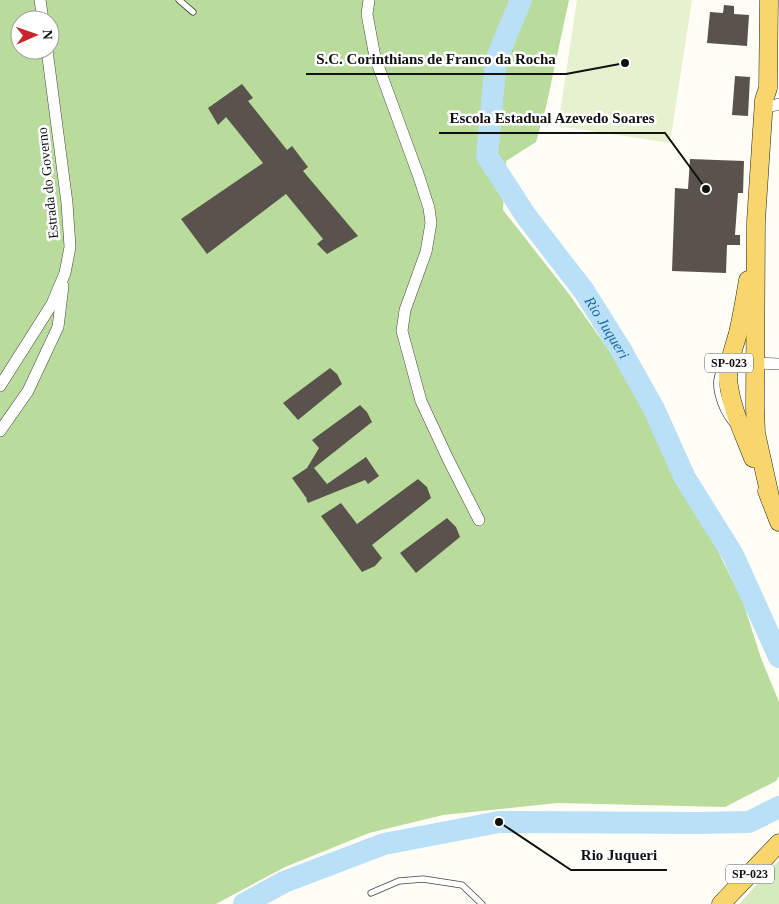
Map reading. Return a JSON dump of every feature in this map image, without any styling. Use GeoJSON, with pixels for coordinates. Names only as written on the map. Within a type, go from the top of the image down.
{"type":"FeatureCollection","features":[{"type":"Feature","properties":{"kind":"main road"},"geometry":{"type":"LineString","coordinates":[[761,0],[760,88],[769,104]]}},
{"type":"Feature","properties":{"kind":"main road","name":"SP-023"},"geometry":{"type":"LineString","coordinates":[[769,0],[769,104],[745,300],[730,360],[728,376],[730,394],[737,419],[779,522]]}},
{"type":"Feature","properties":{"kind":"main road","name":"SP-023"},"geometry":{"type":"LineString","coordinates":[[756,221],[756,433],[771,501]]}},
{"type":"Feature","properties":{"kind":"main road"},"geometry":{"type":"LineString","coordinates":[[745,300],[749,347],[756,363]]}},
{"type":"Feature","properties":{"kind":"main road","name":"SP-023"},"geometry":{"type":"LineString","coordinates":[[721,904],[776,850]]}},
{"type":"Feature","properties":{"kind":"street"},"geometry":{"type":"LineString","coordinates":[[369,0],[367,14],[374,57],[419,177],[429,208],[431,222],[426,252],[405,310],[402,331],[422,401],[448,459],[479,520]]}},
{"type":"Feature","properties":{"kind":"street","name":"Estrada do Governo"},"geometry":{"type":"LineString","coordinates":[[0,386],[52,304],[65,272],[70,246],[67,203],[48,60]]}},
{"type":"Feature","properties":{"kind":"street"},"geometry":{"type":"LineString","coordinates":[[0,431],[28,391],[58,327],[65,272]]}},
{"type":"Feature","properties":{"kind":"street"},"geometry":{"type":"LineString","coordinates":[[756,363],[779,364]]}},
{"type":"Feature","properties":{"kind":"lane"},"geometry":{"type":"LineString","coordinates":[[179,0],[193,12]]}},
{"type":"Feature","properties":{"kind":"lane"},"geometry":{"type":"LineString","coordinates":[[371,893],[399,881],[423,879],[462,885],[482,904]]}},
{"type":"Feature","properties":{"kind":"green space"},"geometry":{"type":"Polygon","coordinates":[[[0,0],[569,0],[546,107],[536,142],[506,161],[503,210],[569,294],[627,376],[676,481],[712,539],[743,602],[761,658],[779,702],[779,776],[776,781],[725,807],[557,803],[443,815],[369,833],[285,867],[216,904],[0,904],[0,0]]]}},
{"type":"Feature","properties":{"kind":"green space"},"geometry":{"type":"Polygon","coordinates":[[[577,0],[692,0],[670,143],[558,126],[577,0]]]}},
{"type":"Feature","properties":{"kind":"green space"},"geometry":{"type":"Polygon","coordinates":[[[779,860],[779,904],[739,904],[779,860]]]}},
{"type":"Feature","properties":{"kind":"building"},"geometry":{"type":"Polygon","coordinates":[[[724,5],[734,6],[734,14],[749,15],[747,46],[707,43],[710,12],[723,13],[724,5]]]}},
{"type":"Feature","properties":{"kind":"building"},"geometry":{"type":"Polygon","coordinates":[[[735,76],[750,77],[748,116],[732,115],[735,76]]]}},
{"type":"Feature","properties":{"kind":"building"},"geometry":{"type":"Polygon","coordinates":[[[242,84],[253,98],[248,101],[287,150],[292,146],[308,167],[303,171],[358,236],[327,254],[317,244],[323,239],[286,194],[207,254],[181,219],[263,163],[226,117],[218,125],[208,108],[242,84]]]}},
{"type":"Feature","properties":{"kind":"building"},"geometry":{"type":"Polygon","coordinates":[[[690,159],[744,161],[743,193],[738,193],[735,235],[740,235],[740,245],[727,245],[726,273],[672,271],[675,188],[688,189],[690,159]]]}},
{"type":"Feature","properties":{"kind":"building"},"geometry":{"type":"Polygon","coordinates":[[[330,368],[337,374],[342,384],[298,420],[283,403],[330,368]]]}},
{"type":"Feature","properties":{"kind":"building"},"geometry":{"type":"Polygon","coordinates":[[[360,405],[367,412],[372,422],[314,468],[327,484],[366,457],[379,476],[368,484],[365,480],[308,503],[292,478],[307,468],[319,448],[312,440],[360,405]]]}},
{"type":"Feature","properties":{"kind":"building"},"geometry":{"type":"Polygon","coordinates":[[[418,479],[427,487],[431,498],[372,545],[382,558],[375,566],[362,572],[321,516],[341,503],[357,524],[418,479]]]}},
{"type":"Feature","properties":{"kind":"building"},"geometry":{"type":"Polygon","coordinates":[[[447,518],[456,527],[460,537],[416,573],[400,553],[447,518]]]}},
{"type":"Feature","properties":{"kind":"waterway","name":"Rio Juqueri"},"geometry":{"type":"LineString","coordinates":[[521,0],[496,60],[487,156],[526,216],[584,291],[621,350],[654,409],[685,478],[733,555],[779,657]]}},
{"type":"Feature","properties":{"kind":"waterway","name":"Rio Juqueri"},"geometry":{"type":"LineString","coordinates":[[244,904],[284,882],[384,844],[499,822],[749,822],[779,807]]}},
{"type":"Feature","properties":{"kind":"place","name":"S.C. Corinthians de Franco da Rocha"},"geometry":{"type":"Point","coordinates":[625,63]}},
{"type":"Feature","properties":{"kind":"place","name":"Escola Estadual Azevedo Soares"},"geometry":{"type":"Point","coordinates":[706,189]}},
{"type":"Feature","properties":{"kind":"place","name":"Rio Juqueri"},"geometry":{"type":"Point","coordinates":[499,822]}}]}
